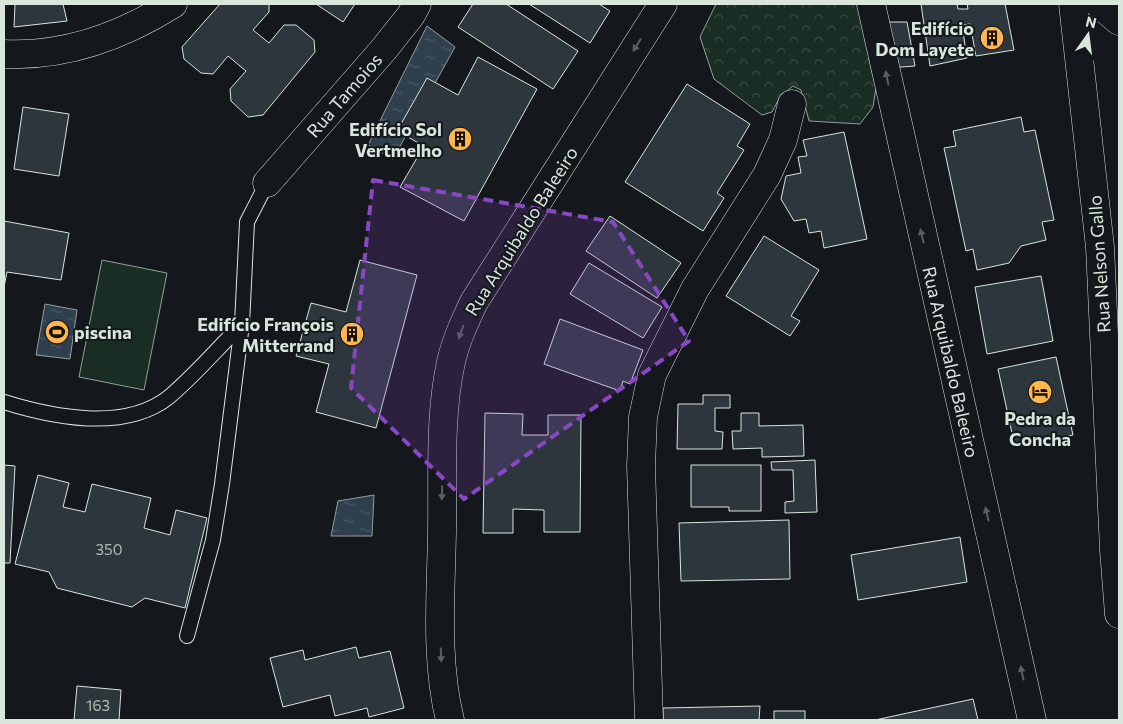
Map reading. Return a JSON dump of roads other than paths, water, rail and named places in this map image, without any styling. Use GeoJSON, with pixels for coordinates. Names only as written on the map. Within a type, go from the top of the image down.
{"type":"FeatureCollection","features":[{"type":"Feature","properties":{"kind":"street"},"geometry":{"type":"LineString","coordinates":[[4,54],[18,55],[64,49],[104,40],[152,17],[173,4]]}},
{"type":"Feature","properties":{"kind":"street","name":"Rua Tamoios"},"geometry":{"type":"LineString","coordinates":[[267,184],[384,49],[411,16],[417,4]]}},
{"type":"Feature","properties":{"kind":"street","name":"Rua Arquibaldo Baleeiro"},"geometry":{"type":"LineString","coordinates":[[450,720],[443,693],[440,611],[443,440],[446,401],[454,353],[461,329],[474,302],[663,4]]}},
{"type":"Feature","properties":{"kind":"street","name":"Rua Arquibaldo Baleeiro"},"geometry":{"type":"LineString","coordinates":[[871,4],[1032,720]]}},
{"type":"Feature","properties":{"kind":"street","name":"Rua Nelson Gallo"},"geometry":{"type":"LineString","coordinates":[[1073,4],[1100,247],[1114,550],[1119,614]]}},
{"type":"Feature","properties":{"kind":"street"},"geometry":{"type":"LineString","coordinates":[[1099,4],[1119,21]]}},
{"type":"Feature","properties":{"kind":"street"},"geometry":{"type":"LineString","coordinates":[[649,720],[641,466],[643,417],[652,375],[695,289],[767,175],[783,140],[792,104]]}},
{"type":"Feature","properties":{"kind":"street"},"geometry":{"type":"LineString","coordinates":[[1100,247],[1119,319]]}},
{"type":"Feature","properties":{"kind":"lane"},"geometry":{"type":"LineString","coordinates":[[186,636],[213,540],[242,324],[247,222],[267,184]]}},
{"type":"Feature","properties":{"kind":"lane"},"geometry":{"type":"LineString","coordinates":[[4,402],[31,410],[86,419],[134,415],[168,398],[242,324]]}},
{"type":"Feature","properties":{"kind":"water"},"geometry":{"type":"Polygon","coordinates":[[[427,26],[455,47],[393,159],[368,145],[427,26]]]}},
{"type":"Feature","properties":{"kind":"water","name":"piscina"},"geometry":{"type":"Polygon","coordinates":[[[45,304],[77,310],[70,359],[36,355],[45,304]]]}},
{"type":"Feature","properties":{"kind":"water"},"geometry":{"type":"Polygon","coordinates":[[[374,495],[372,536],[331,536],[338,501],[374,495]]]}},
{"type":"Feature","properties":{"kind":"place","name":"Edifício Dom Layete"},"geometry":{"type":"Point","coordinates":[992,38]}},
{"type":"Feature","properties":{"kind":"place","name":"Edifício Sol Vertmelho"},"geometry":{"type":"Point","coordinates":[460,139]}},
{"type":"Feature","properties":{"kind":"place","name":"piscina"},"geometry":{"type":"Point","coordinates":[57,332]}},
{"type":"Feature","properties":{"kind":"place","name":"Edifício François Mitterrand"},"geometry":{"type":"Point","coordinates":[352,334]}},
{"type":"Feature","properties":{"kind":"place","name":"Pedra da Concha"},"geometry":{"type":"Point","coordinates":[1040,392]}}]}
